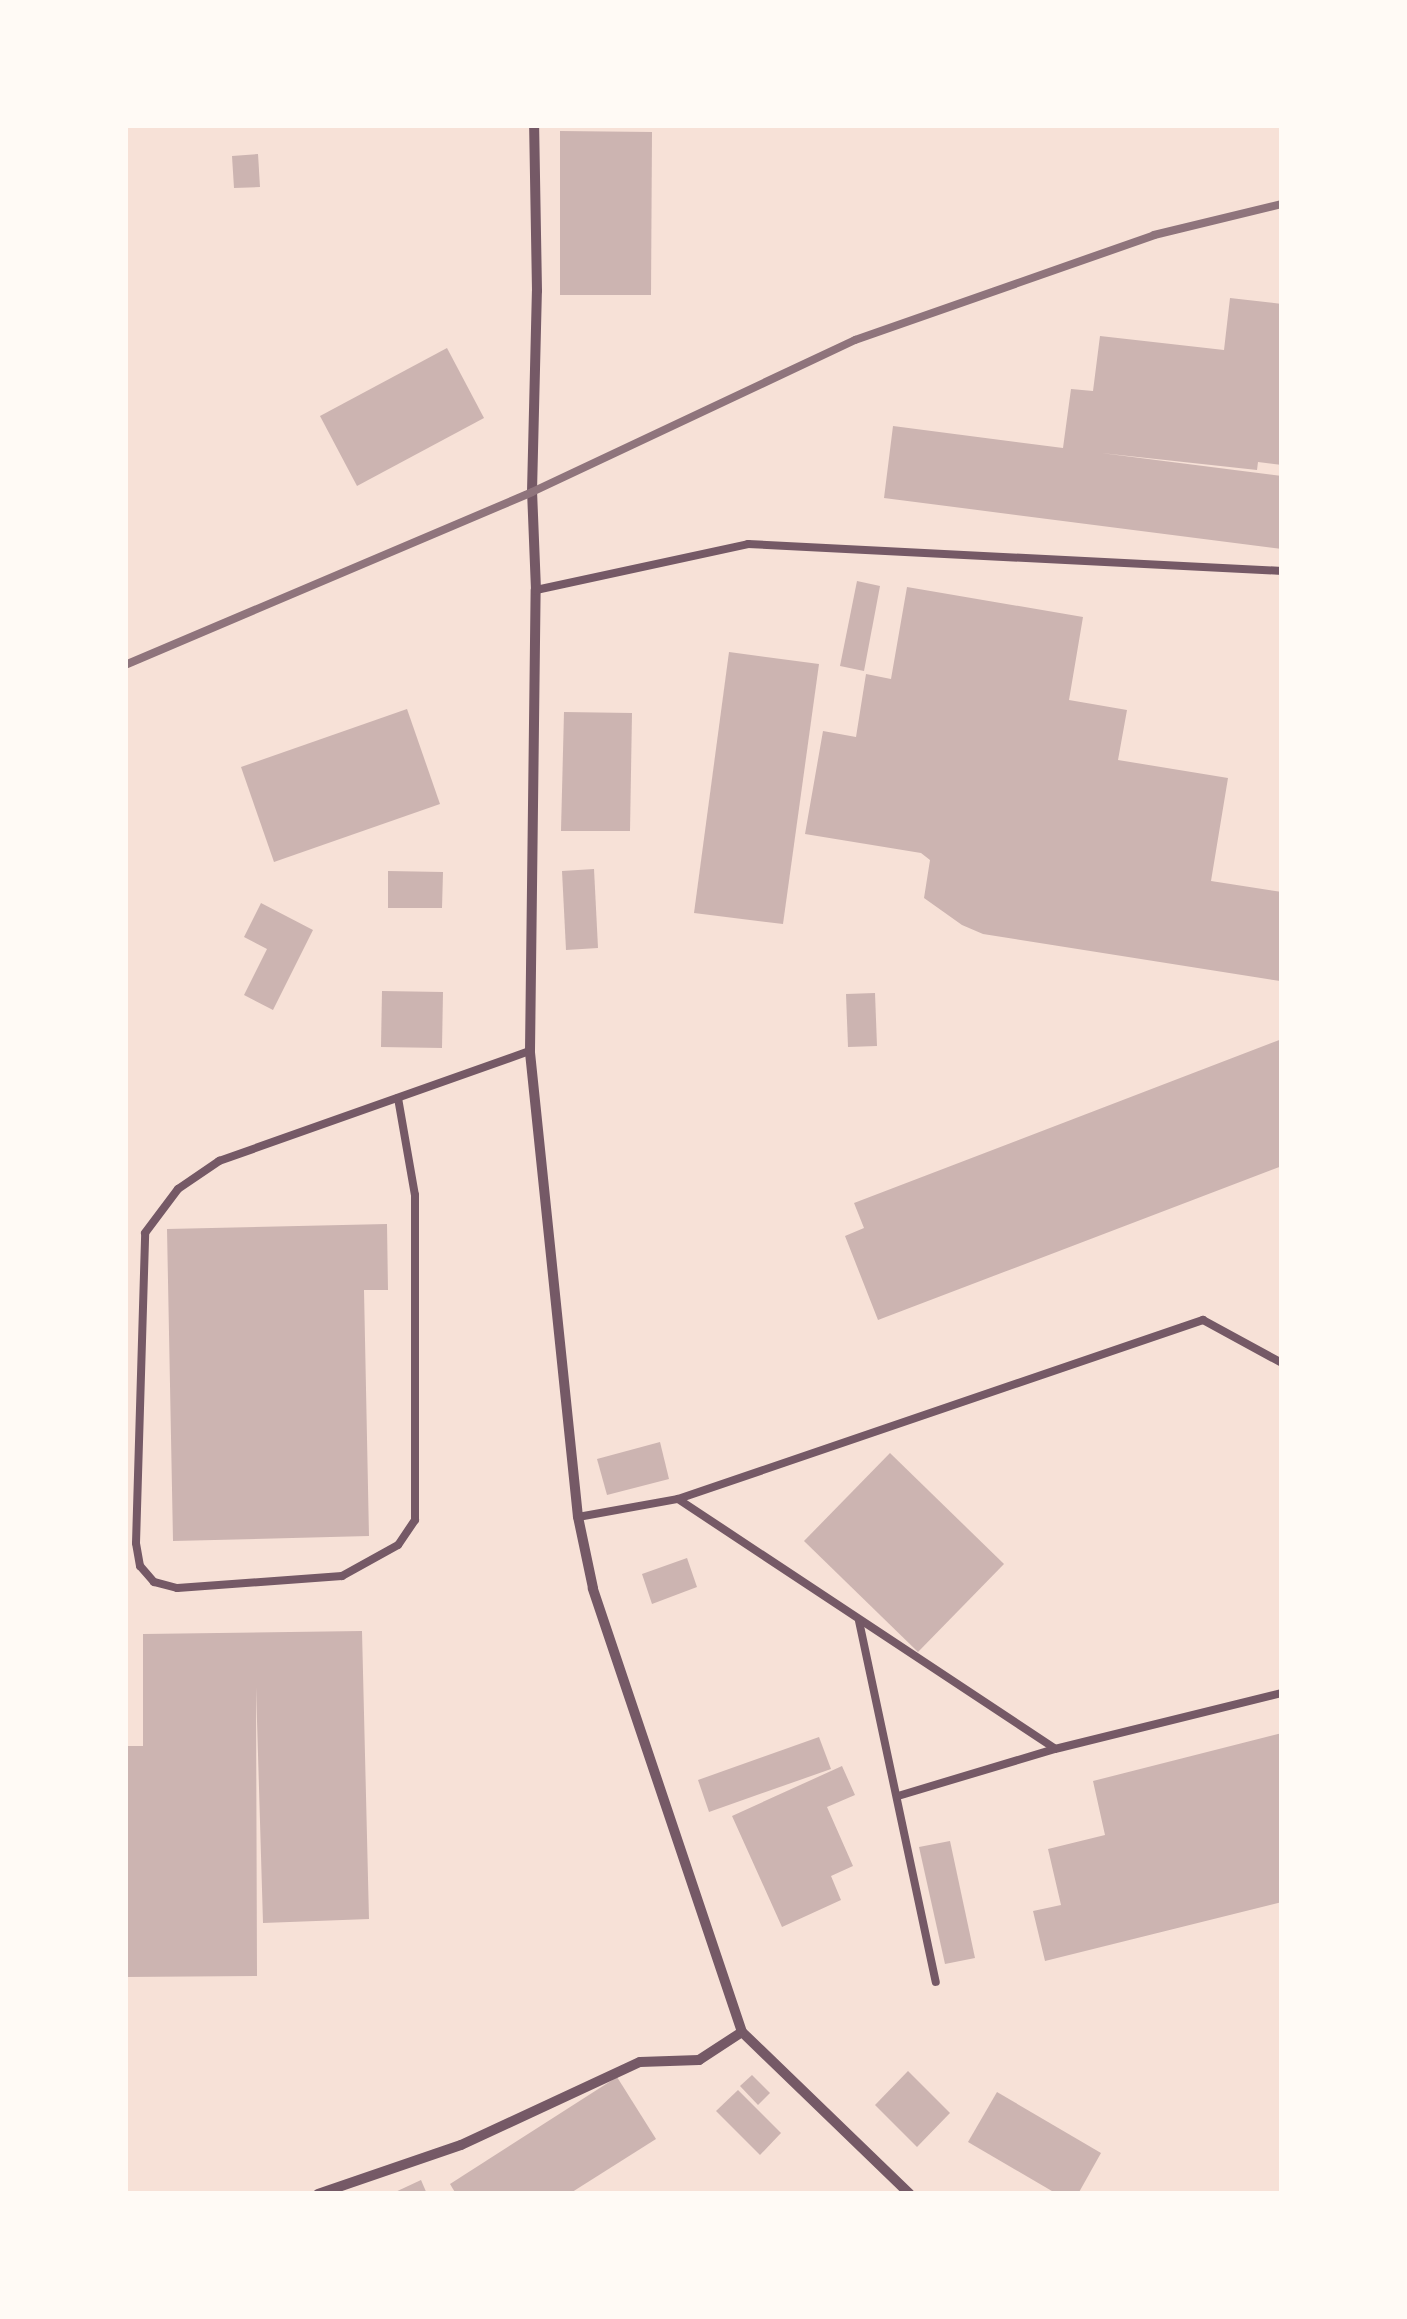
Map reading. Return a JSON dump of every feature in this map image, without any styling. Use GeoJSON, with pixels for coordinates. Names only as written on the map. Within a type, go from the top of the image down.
{"type":"FeatureCollection","features":[{"type":"Feature","properties":{"kind":"street"},"geometry":{"type":"LineString","coordinates":[[534,125],[537,291],[532,492],[536,590],[530,1051],[578,1516],[593,1588],[742,2032],[910,2194]]}},
{"type":"Feature","properties":{"kind":"street"},"geometry":{"type":"LineString","coordinates":[[318,2194],[462,2145],[640,2062],[699,2060],[742,2032]]}},
{"type":"Feature","properties":{"kind":"lane"},"geometry":{"type":"LineString","coordinates":[[536,590],[748,544],[1282,571]]}},
{"type":"Feature","properties":{"kind":"lane"},"geometry":{"type":"LineString","coordinates":[[398,1098],[415,1195],[415,1520],[398,1545],[342,1576],[178,1588],[154,1582],[140,1566],[136,1543],[146,1233],[178,1189],[220,1161],[530,1051]]}},
{"type":"Feature","properties":{"kind":"lane"},"geometry":{"type":"LineString","coordinates":[[578,1516],[678,1499],[1203,1320],[1282,1363]]}},
{"type":"Feature","properties":{"kind":"lane"},"geometry":{"type":"LineString","coordinates":[[678,1499],[1056,1749]]}},
{"type":"Feature","properties":{"kind":"lane"},"geometry":{"type":"LineString","coordinates":[[860,1621],[936,1982]]}},
{"type":"Feature","properties":{"kind":"lane"},"geometry":{"type":"LineString","coordinates":[[898,1796],[1056,1749],[1282,1693]]}},
{"type":"Feature","properties":{"kind":"building"},"geometry":{"type":"Polygon","coordinates":[[[560,131],[652,132],[651,295],[560,295],[560,131]]]}},
{"type":"Feature","properties":{"kind":"building"},"geometry":{"type":"Polygon","coordinates":[[[258,154],[260,187],[234,188],[232,156],[258,154]]]}},
{"type":"Feature","properties":{"kind":"building"},"geometry":{"type":"Polygon","coordinates":[[[1230,298],[1282,304],[1282,465],[1258,462],[1257,470],[1101,453],[1282,476],[1282,549],[884,498],[893,426],[1063,448],[1071,389],[1093,391],[1100,336],[1224,350],[1230,298]]]}},
{"type":"Feature","properties":{"kind":"building"},"geometry":{"type":"Polygon","coordinates":[[[447,348],[484,418],[357,486],[320,416],[447,348]]]}},
{"type":"Feature","properties":{"kind":"building"},"geometry":{"type":"Polygon","coordinates":[[[857,581],[880,586],[864,671],[840,666],[857,581]]]}},
{"type":"Feature","properties":{"kind":"building"},"geometry":{"type":"Polygon","coordinates":[[[907,587],[1083,617],[1069,700],[1127,710],[1118,760],[1228,778],[1211,881],[1282,892],[1280,981],[983,934],[962,925],[924,898],[930,860],[921,853],[805,834],[823,731],[856,737],[866,674],[891,679],[907,587]]]}},
{"type":"Feature","properties":{"kind":"building"},"geometry":{"type":"Polygon","coordinates":[[[729,652],[819,664],[783,924],[694,913],[729,652]]]}},
{"type":"Feature","properties":{"kind":"building"},"geometry":{"type":"Polygon","coordinates":[[[407,709],[440,804],[274,862],[241,767],[407,709]]]}},
{"type":"Feature","properties":{"kind":"building"},"geometry":{"type":"Polygon","coordinates":[[[564,712],[632,713],[630,831],[561,831],[564,712]]]}},
{"type":"Feature","properties":{"kind":"building"},"geometry":{"type":"Polygon","coordinates":[[[594,869],[598,948],[566,950],[562,871],[594,869]]]}},
{"type":"Feature","properties":{"kind":"building"},"geometry":{"type":"Polygon","coordinates":[[[388,871],[443,872],[442,908],[388,908],[388,871]]]}},
{"type":"Feature","properties":{"kind":"building"},"geometry":{"type":"Polygon","coordinates":[[[261,903],[313,930],[273,1010],[244,995],[267,949],[244,937],[261,903]]]}},
{"type":"Feature","properties":{"kind":"building"},"geometry":{"type":"Polygon","coordinates":[[[382,991],[443,992],[442,1048],[381,1047],[382,991]]]}},
{"type":"Feature","properties":{"kind":"building"},"geometry":{"type":"Polygon","coordinates":[[[875,993],[877,1046],[848,1047],[846,994],[875,993]]]}},
{"type":"Feature","properties":{"kind":"building"},"geometry":{"type":"Polygon","coordinates":[[[1282,1039],[1282,1166],[878,1320],[845,1236],[864,1228],[854,1203],[1282,1039]]]}},
{"type":"Feature","properties":{"kind":"building"},"geometry":{"type":"Polygon","coordinates":[[[387,1224],[388,1290],[364,1290],[369,1536],[173,1541],[167,1229],[387,1224]]]}},
{"type":"Feature","properties":{"kind":"building"},"geometry":{"type":"Polygon","coordinates":[[[660,1442],[669,1479],[607,1495],[597,1459],[660,1442]]]}},
{"type":"Feature","properties":{"kind":"building"},"geometry":{"type":"Polygon","coordinates":[[[890,1453],[1004,1564],[918,1652],[804,1541],[890,1453]]]}},
{"type":"Feature","properties":{"kind":"building"},"geometry":{"type":"Polygon","coordinates":[[[687,1558],[697,1587],[652,1604],[642,1574],[687,1558]]]}},
{"type":"Feature","properties":{"kind":"building"},"geometry":{"type":"Polygon","coordinates":[[[362,1631],[369,1919],[263,1923],[256,1687],[257,1976],[125,1977],[125,1746],[143,1746],[143,1634],[362,1631]]]}},
{"type":"Feature","properties":{"kind":"building"},"geometry":{"type":"Polygon","coordinates":[[[1282,1733],[1282,1902],[1045,1961],[1033,1911],[1061,1905],[1048,1849],[1105,1835],[1093,1781],[1282,1733]]]}},
{"type":"Feature","properties":{"kind":"building"},"geometry":{"type":"Polygon","coordinates":[[[819,1737],[831,1769],[709,1812],[698,1780],[819,1737]]]}},
{"type":"Feature","properties":{"kind":"building"},"geometry":{"type":"Polygon","coordinates":[[[842,1766],[855,1795],[827,1807],[853,1866],[831,1876],[841,1900],[782,1927],[732,1816],[842,1766]]]}},
{"type":"Feature","properties":{"kind":"building"},"geometry":{"type":"Polygon","coordinates":[[[950,1841],[975,1958],[945,1964],[919,1847],[950,1841]]]}},
{"type":"Feature","properties":{"kind":"building"},"geometry":{"type":"Polygon","coordinates":[[[908,2071],[950,2113],[917,2147],[875,2105],[908,2071]]]}},
{"type":"Feature","properties":{"kind":"building"},"geometry":{"type":"Polygon","coordinates":[[[752,2075],[770,2093],[758,2105],[740,2086],[752,2075]]]}},
{"type":"Feature","properties":{"kind":"building"},"geometry":{"type":"Polygon","coordinates":[[[617,2077],[656,2139],[569,2194],[456,2194],[450,2184],[617,2077]]]}},
{"type":"Feature","properties":{"kind":"building"},"geometry":{"type":"Polygon","coordinates":[[[738,2090],[781,2133],[760,2155],[716,2111],[738,2090]]]}},
{"type":"Feature","properties":{"kind":"building"},"geometry":{"type":"Polygon","coordinates":[[[997,2092],[1101,2153],[1078,2194],[1057,2194],[968,2142],[997,2092]]]}},
{"type":"Feature","properties":{"kind":"building"},"geometry":{"type":"Polygon","coordinates":[[[421,2180],[427,2194],[391,2194],[421,2180]]]}},
{"type":"Feature","properties":{"kind":"railway"},"geometry":{"type":"LineString","coordinates":[[125,665],[532,492],[855,340],[1154,235],[1282,204]]}}]}
